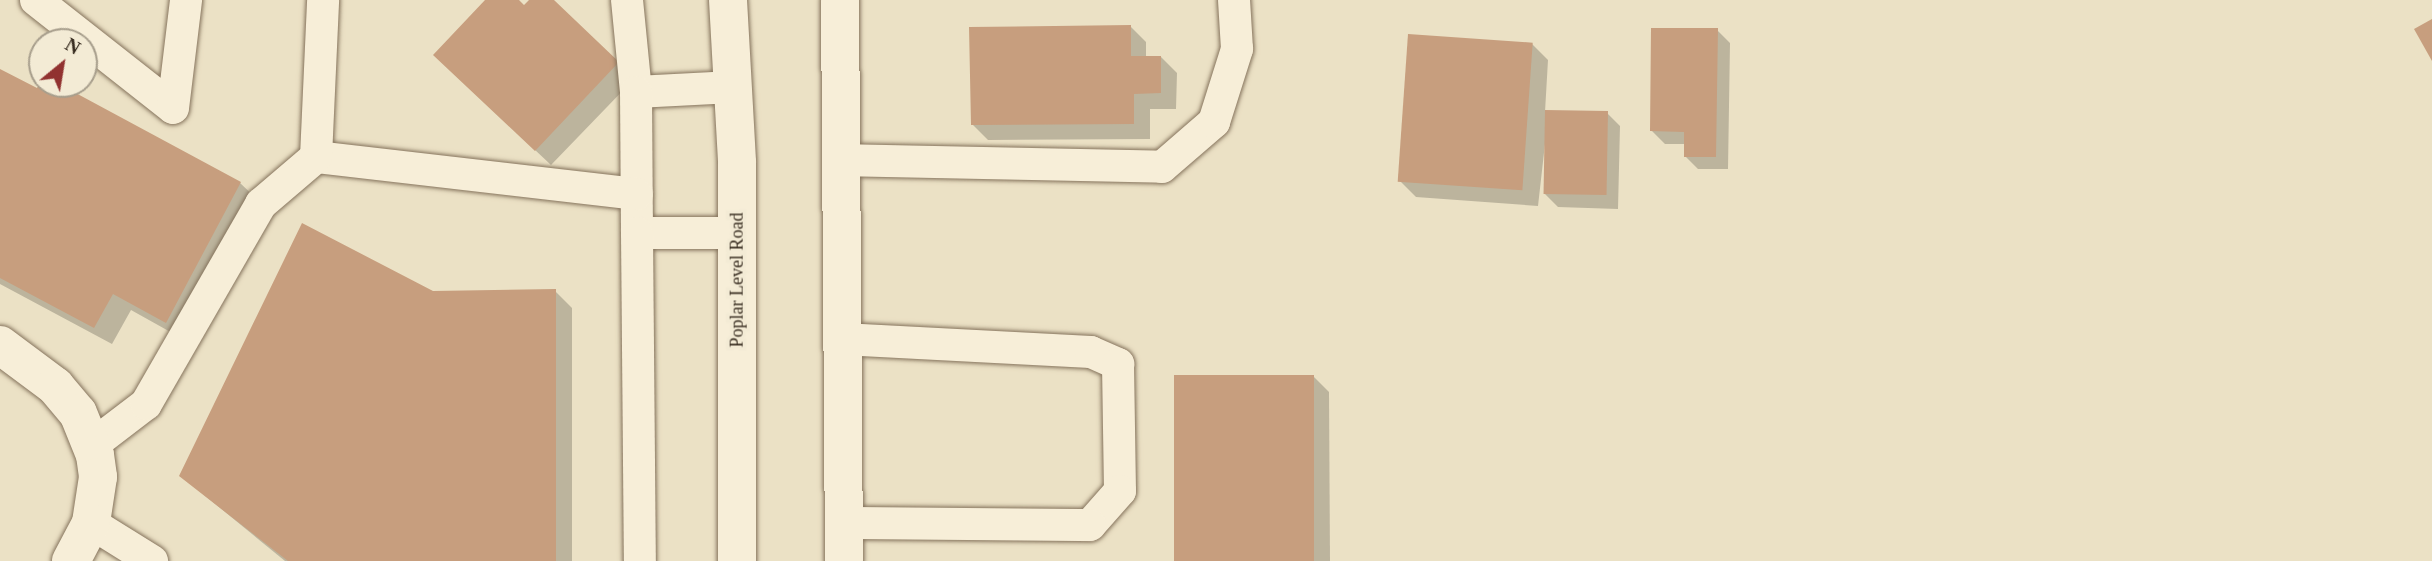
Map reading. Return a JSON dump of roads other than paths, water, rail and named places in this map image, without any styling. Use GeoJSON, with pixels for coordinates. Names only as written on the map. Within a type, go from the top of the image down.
{"type":"FeatureCollection","features":[{"type":"Feature","properties":{"kind":"main road","name":"Poplar Level Road"},"geometry":{"type":"LineString","coordinates":[[728,0],[737,233],[737,561]]}},
{"type":"Feature","properties":{"kind":"main road"},"geometry":{"type":"LineString","coordinates":[[840,0],[844,561]]}},
{"type":"Feature","properties":{"kind":"main road"},"geometry":{"type":"LineString","coordinates":[[0,345],[55,386],[78,413],[91,446],[97,477],[91,523],[71,561]]}},
{"type":"Feature","properties":{"kind":"lane"},"geometry":{"type":"LineString","coordinates":[[36,0],[173,108],[186,0]]}},
{"type":"Feature","properties":{"kind":"lane"},"geometry":{"type":"LineString","coordinates":[[91,446],[146,404],[261,204],[316,157],[323,0]]}},
{"type":"Feature","properties":{"kind":"lane"},"geometry":{"type":"LineString","coordinates":[[627,0],[636,92],[640,561]]}},
{"type":"Feature","properties":{"kind":"lane"},"geometry":{"type":"LineString","coordinates":[[841,160],[1162,167],[1214,122],[1237,50],[1234,0]]}},
{"type":"Feature","properties":{"kind":"lane"},"geometry":{"type":"LineString","coordinates":[[636,92],[733,87]]}},
{"type":"Feature","properties":{"kind":"lane"},"geometry":{"type":"LineString","coordinates":[[316,157],[636,194]]}},
{"type":"Feature","properties":{"kind":"lane"},"geometry":{"type":"LineString","coordinates":[[637,233],[737,233]]}},
{"type":"Feature","properties":{"kind":"lane"},"geometry":{"type":"LineString","coordinates":[[842,339],[1091,352],[1118,364],[1119,478],[1119,491],[1090,525],[843,523]]}},
{"type":"Feature","properties":{"kind":"lane"},"geometry":{"type":"LineString","coordinates":[[91,523],[152,561]]}}]}
